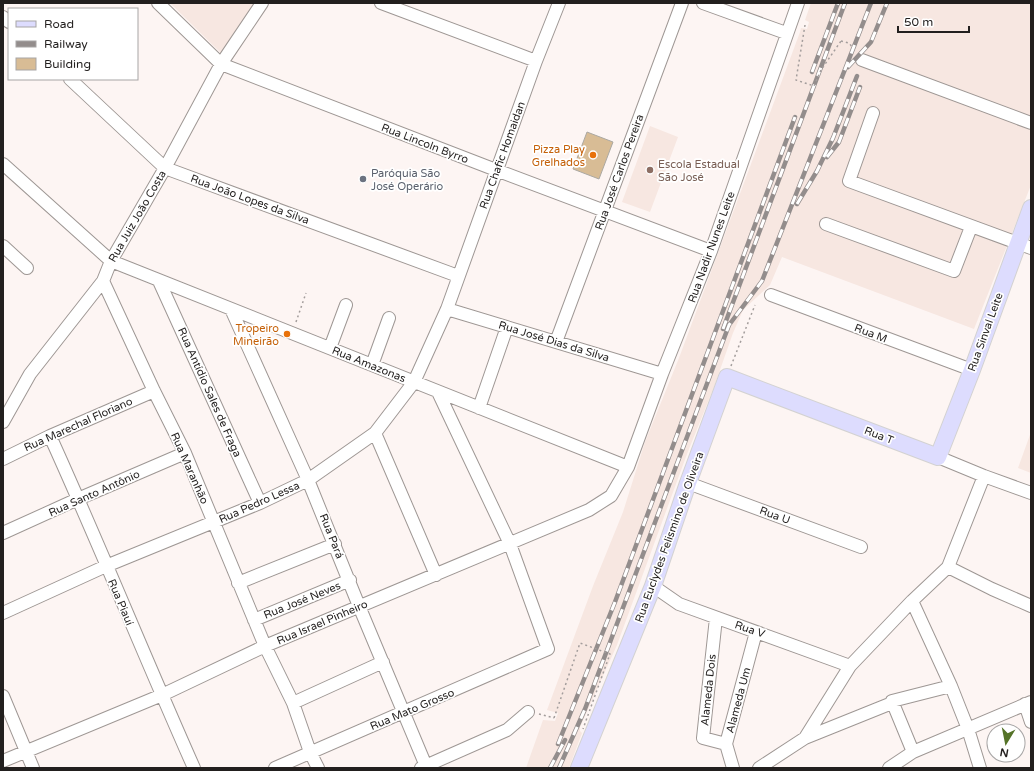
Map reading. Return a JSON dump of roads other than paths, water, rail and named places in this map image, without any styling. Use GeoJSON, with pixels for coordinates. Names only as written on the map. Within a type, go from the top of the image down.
{"type":"FeatureCollection","features":[{"type":"Feature","properties":{"kind":"main road","name":"Rua Sinval Leite"},"geometry":{"type":"LineString","coordinates":[[938,457],[972,370],[1024,246],[1031,208]]}},
{"type":"Feature","properties":{"kind":"main road","name":"Rua T"},"geometry":{"type":"LineString","coordinates":[[727,377],[938,457]]}},
{"type":"Feature","properties":{"kind":"main road","name":"Rua Euclydes Felismino de Oliveira"},"geometry":{"type":"LineString","coordinates":[[579,768],[653,586],[688,483],[727,377]]}},
{"type":"Feature","properties":{"kind":"street","name":"Rua Lincoln Byrro"},"geometry":{"type":"LineString","coordinates":[[158,3],[221,64],[711,251]]}},
{"type":"Feature","properties":{"kind":"street","name":"Rua Juiz João Costa"},"geometry":{"type":"LineString","coordinates":[[3,422],[30,374],[102,281],[111,261],[165,168],[221,64],[262,3]]}},
{"type":"Feature","properties":{"kind":"street"},"geometry":{"type":"LineString","coordinates":[[382,3],[536,61]]}},
{"type":"Feature","properties":{"kind":"street","name":"Rua Chafic Homaidan"},"geometry":{"type":"LineString","coordinates":[[446,309],[536,61],[559,3]]}},
{"type":"Feature","properties":{"kind":"street","name":"Rua José Carlos Pereira"},"geometry":{"type":"LineString","coordinates":[[556,342],[682,3]]}},
{"type":"Feature","properties":{"kind":"street"},"geometry":{"type":"LineString","coordinates":[[703,3],[786,33]]}},
{"type":"Feature","properties":{"kind":"street","name":"Rua Nadir Nunes Leite"},"geometry":{"type":"LineString","coordinates":[[628,467],[662,374],[711,251],[786,33],[798,3]]}},
{"type":"Feature","properties":{"kind":"street"},"geometry":{"type":"LineString","coordinates":[[862,60],[1031,123]]}},
{"type":"Feature","properties":{"kind":"street","name":"Rua João Lopes da Silva"},"geometry":{"type":"LineString","coordinates":[[71,80],[165,168],[458,276]]}},
{"type":"Feature","properties":{"kind":"street"},"geometry":{"type":"LineString","coordinates":[[873,113],[850,181],[1024,246]]}},
{"type":"Feature","properties":{"kind":"street","name":"Rua Amazonas"},"geometry":{"type":"LineString","coordinates":[[3,164],[111,261],[628,467]]}},
{"type":"Feature","properties":{"kind":"street"},"geometry":{"type":"LineString","coordinates":[[826,224],[954,271],[971,227]]}},
{"type":"Feature","properties":{"kind":"street"},"geometry":{"type":"LineString","coordinates":[[3,246],[27,268]]}},
{"type":"Feature","properties":{"kind":"street","name":"Rua Maranhão"},"geometry":{"type":"LineString","coordinates":[[102,281],[185,454],[265,646],[293,703],[310,752],[318,768]]}},
{"type":"Feature","properties":{"kind":"street","name":"Rua Antídio Sales de Fraga"},"geometry":{"type":"LineString","coordinates":[[159,281],[260,503]]}},
{"type":"Feature","properties":{"kind":"street","name":"Rua M"},"geometry":{"type":"LineString","coordinates":[[771,295],[972,370]]}},
{"type":"Feature","properties":{"kind":"street"},"geometry":{"type":"LineString","coordinates":[[330,348],[346,306]]}},
{"type":"Feature","properties":{"kind":"street","name":"Rua Pará"},"geometry":{"type":"LineString","coordinates":[[230,309],[308,480],[404,712],[424,767]]}},
{"type":"Feature","properties":{"kind":"street","name":"Rua José Dias da Silva"},"geometry":{"type":"LineString","coordinates":[[446,309],[662,374]]}},
{"type":"Feature","properties":{"kind":"street","name":"Rua Pedro Lessa"},"geometry":{"type":"LineString","coordinates":[[3,613],[106,566],[260,503],[308,480],[375,433],[414,382],[446,309]]}},
{"type":"Feature","properties":{"kind":"street"},"geometry":{"type":"LineString","coordinates":[[372,365],[389,318]]}},
{"type":"Feature","properties":{"kind":"street"},"geometry":{"type":"LineString","coordinates":[[479,408],[507,327]]}},
{"type":"Feature","properties":{"kind":"street","name":"Rua Marechal Floriano"},"geometry":{"type":"LineString","coordinates":[[3,459],[50,436],[154,391]]}},
{"type":"Feature","properties":{"kind":"street"},"geometry":{"type":"LineString","coordinates":[[438,392],[510,544]]}},
{"type":"Feature","properties":{"kind":"street"},"geometry":{"type":"LineString","coordinates":[[375,433],[436,575]]}},
{"type":"Feature","properties":{"kind":"street","name":"Rua Piauí"},"geometry":{"type":"LineString","coordinates":[[50,436],[194,768]]}},
{"type":"Feature","properties":{"kind":"street","name":"Rua Santo Antônio"},"geometry":{"type":"LineString","coordinates":[[3,533],[78,499],[185,454]]}},
{"type":"Feature","properties":{"kind":"street","name":"Rua T"},"geometry":{"type":"LineString","coordinates":[[938,457],[1031,493]]}},
{"type":"Feature","properties":{"kind":"street","name":"Rua Israel Pinheiro"},"geometry":{"type":"LineString","coordinates":[[3,761],[162,696],[265,646],[589,510],[611,496],[628,467]]}},
{"type":"Feature","properties":{"kind":"street"},"geometry":{"type":"LineString","coordinates":[[805,738],[850,666],[912,601],[948,567],[984,476]]}},
{"type":"Feature","properties":{"kind":"street","name":"Rua U"},"geometry":{"type":"LineString","coordinates":[[688,483],[861,547]]}},
{"type":"Feature","properties":{"kind":"street"},"geometry":{"type":"LineString","coordinates":[[238,583],[335,544]]}},
{"type":"Feature","properties":{"kind":"street","name":"Rua Mato Grosso"},"geometry":{"type":"LineString","coordinates":[[275,768],[548,649],[510,544]]}},
{"type":"Feature","properties":{"kind":"street"},"geometry":{"type":"LineString","coordinates":[[948,567],[1031,606]]}},
{"type":"Feature","properties":{"kind":"street","name":"Rua José Neves"},"geometry":{"type":"LineString","coordinates":[[254,620],[350,580]]}},
{"type":"Feature","properties":{"kind":"street","name":"Rua V"},"geometry":{"type":"LineString","coordinates":[[653,586],[679,604],[850,666]]}},
{"type":"Feature","properties":{"kind":"street"},"geometry":{"type":"LineString","coordinates":[[912,601],[951,686],[968,730],[980,768]]}},
{"type":"Feature","properties":{"kind":"street","name":"Alameda Dois"},"geometry":{"type":"LineString","coordinates":[[716,618],[703,738],[726,744]]}},
{"type":"Feature","properties":{"kind":"street","name":"Alameda Um"},"geometry":{"type":"LineString","coordinates":[[732,768],[726,744],[756,632]]}},
{"type":"Feature","properties":{"kind":"street"},"geometry":{"type":"LineString","coordinates":[[293,703],[383,662]]}},
{"type":"Feature","properties":{"kind":"street"},"geometry":{"type":"LineString","coordinates":[[759,768],[805,738],[892,703],[892,701],[951,686]]}},
{"type":"Feature","properties":{"kind":"street"},"geometry":{"type":"LineString","coordinates":[[3,696],[33,768]]}},
{"type":"Feature","properties":{"kind":"street"},"geometry":{"type":"LineString","coordinates":[[892,701],[914,752]]}},
{"type":"Feature","properties":{"kind":"street"},"geometry":{"type":"LineString","coordinates":[[889,768],[914,752],[1028,703],[1031,722]]}},
{"type":"Feature","properties":{"kind":"street"},"geometry":{"type":"LineString","coordinates":[[424,767],[507,730],[528,712]]}},
{"type":"Feature","properties":{"kind":"railway"},"geometry":{"type":"LineString","coordinates":[[812,72],[838,3]]}},
{"type":"Feature","properties":{"kind":"railway"},"geometry":{"type":"LineString","coordinates":[[723,329],[845,3]]}},
{"type":"Feature","properties":{"kind":"railway"},"geometry":{"type":"LineString","coordinates":[[559,768],[585,709],[729,325],[762,281],[871,3]]}},
{"type":"Feature","properties":{"kind":"railway"},"geometry":{"type":"LineString","coordinates":[[848,67],[871,42],[887,3]]}},
{"type":"Feature","properties":{"kind":"railway"},"geometry":{"type":"LineString","coordinates":[[797,204],[817,171],[833,138],[857,76]]}},
{"type":"Feature","properties":{"kind":"railway"},"geometry":{"type":"LineString","coordinates":[[827,157],[839,142],[860,87]]}},
{"type":"Feature","properties":{"kind":"railway"},"geometry":{"type":"LineString","coordinates":[[558,744],[615,602],[795,117]]}},
{"type":"Feature","properties":{"kind":"railway"},"geometry":{"type":"LineString","coordinates":[[550,768],[565,740]]}},
{"type":"Feature","properties":{"kind":"place","name":"Pizza Play Grelhados"},"geometry":{"type":"Point","coordinates":[593,155]}},
{"type":"Feature","properties":{"kind":"place","name":"Escola Estadual São José"},"geometry":{"type":"Point","coordinates":[650,170]}},
{"type":"Feature","properties":{"kind":"place","name":"Paróquia São José Operário"},"geometry":{"type":"Point","coordinates":[363,179]}},
{"type":"Feature","properties":{"kind":"place","name":"Tropeiro Mineirão"},"geometry":{"type":"Point","coordinates":[287,334]}}]}
